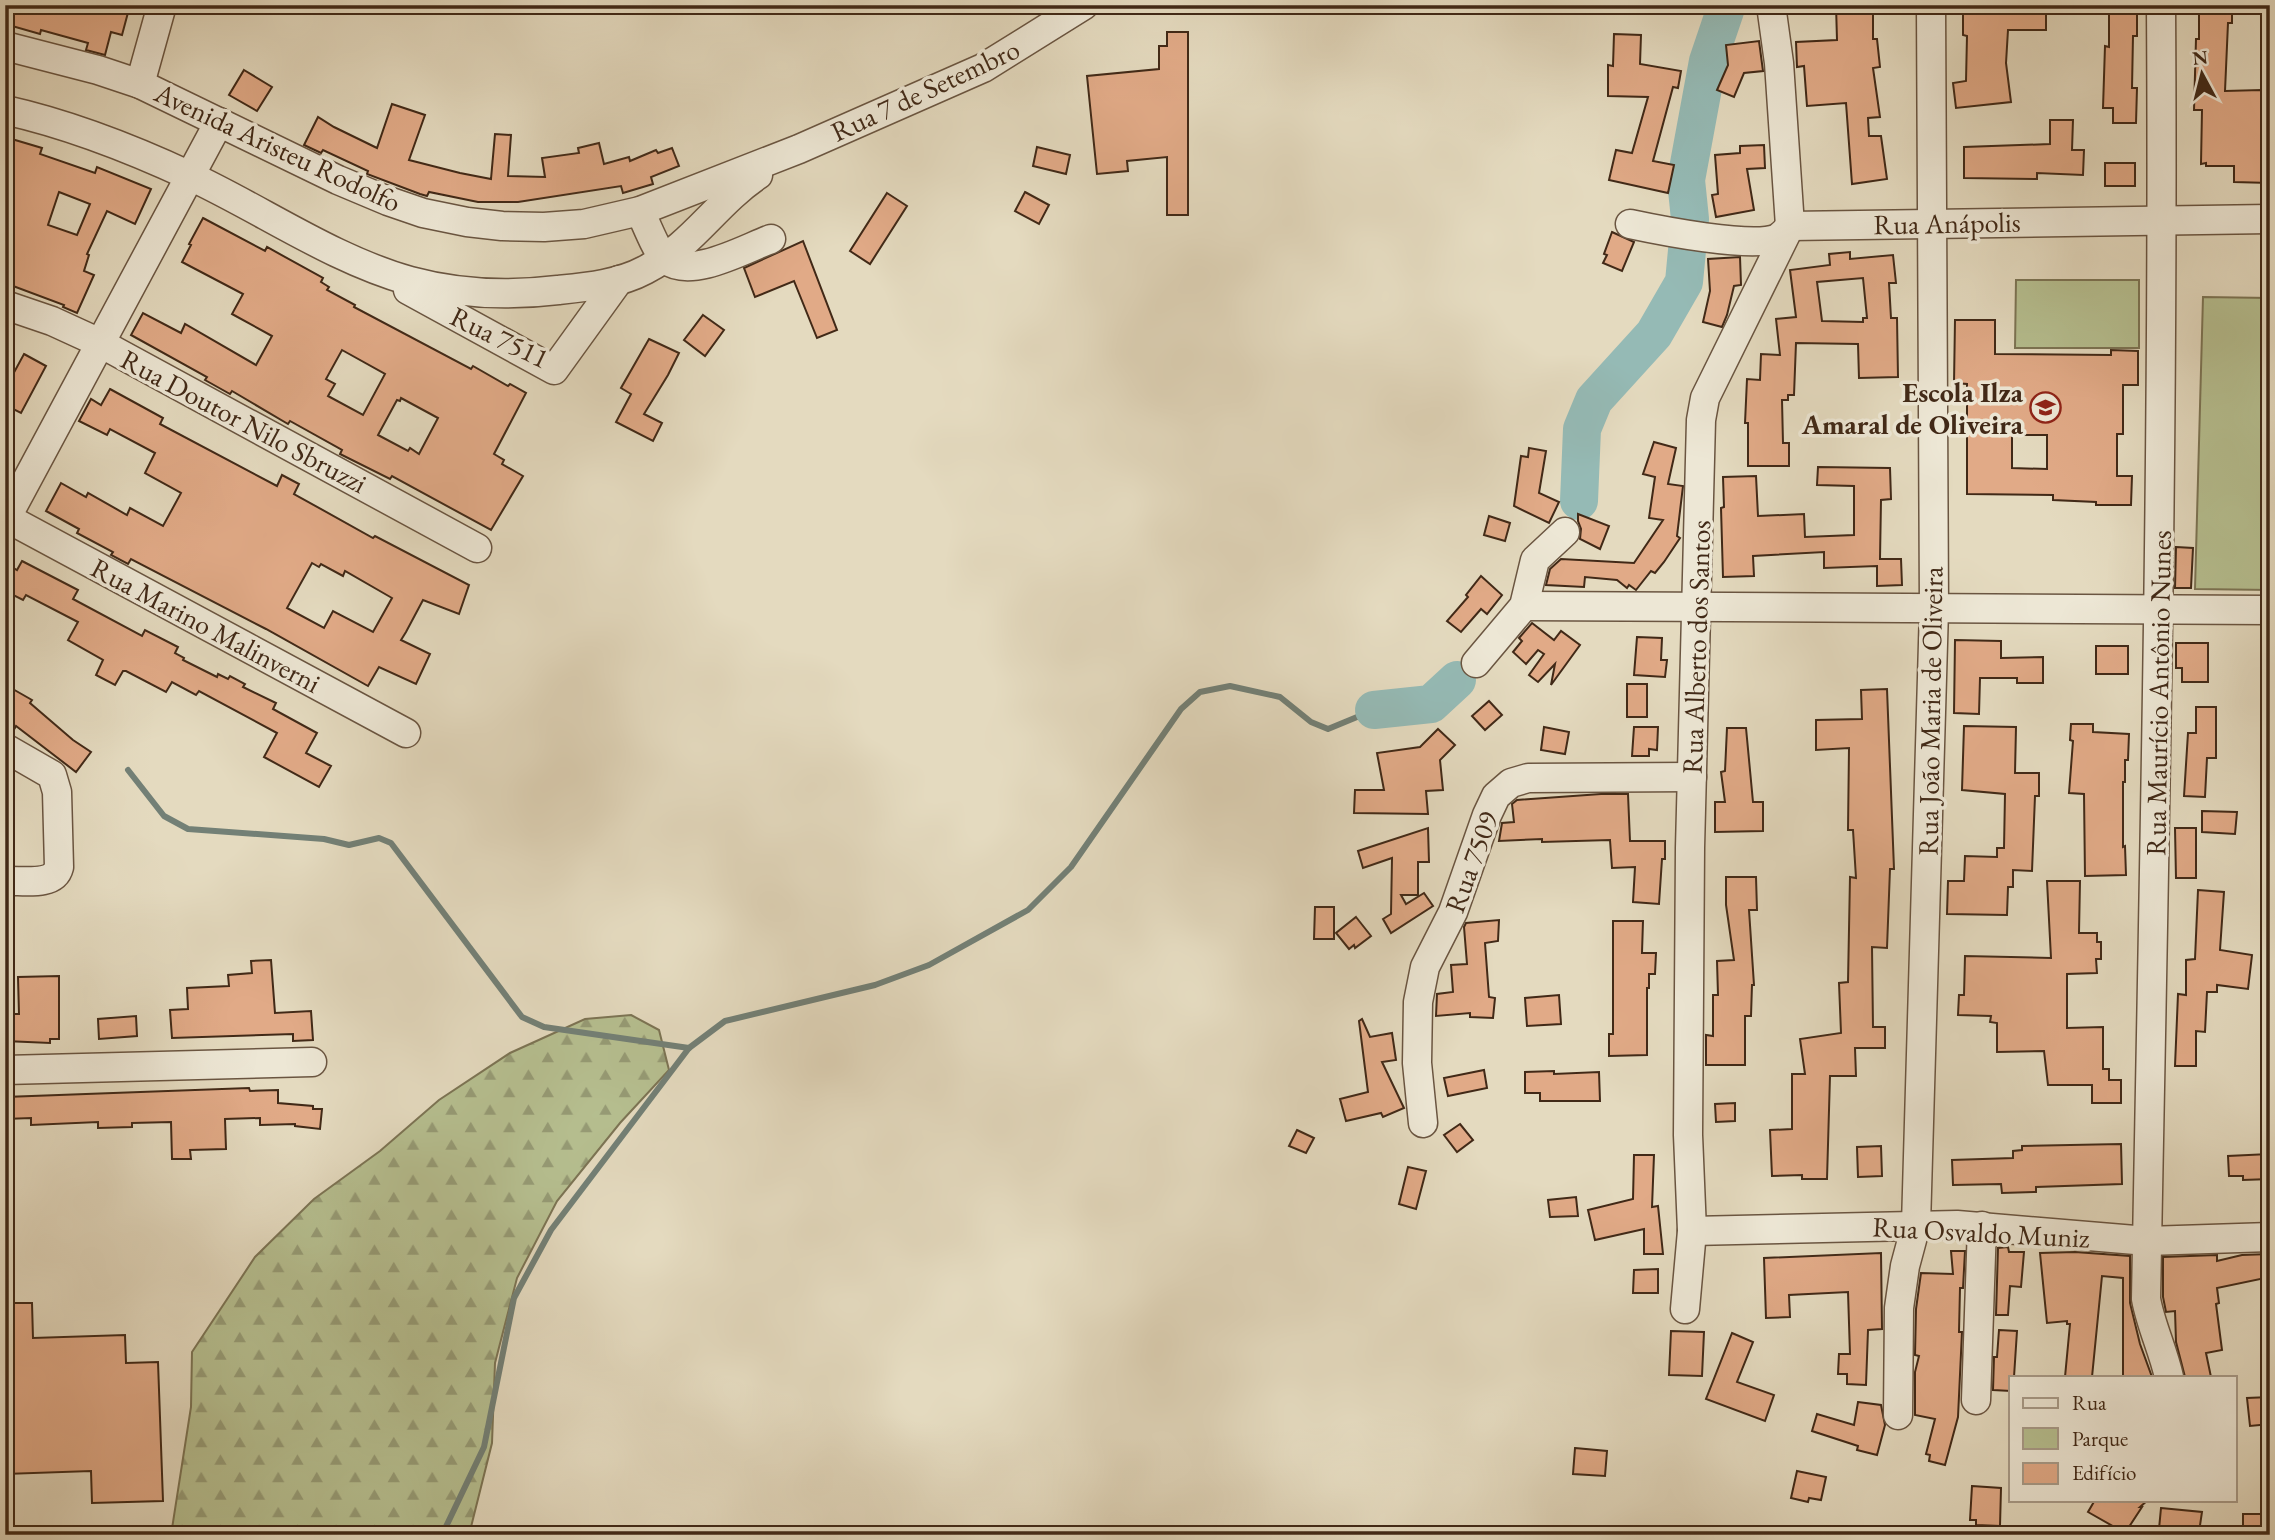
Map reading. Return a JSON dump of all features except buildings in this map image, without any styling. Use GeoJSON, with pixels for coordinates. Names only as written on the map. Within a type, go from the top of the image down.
{"type":"FeatureCollection","features":[{"type":"Feature","properties":{"kind":"street"},"geometry":{"type":"LineString","coordinates":[[140,84],[162,5]]}},
{"type":"Feature","properties":{"kind":"street","name":"Rua 7 de Setembro"},"geometry":{"type":"LineString","coordinates":[[799,149],[984,68],[1084,5]]}},
{"type":"Feature","properties":{"kind":"street"},"geometry":{"type":"LineString","coordinates":[[1770,5],[1779,63],[1790,226]]}},
{"type":"Feature","properties":{"kind":"street","name":"Rua João Maria de Oliveira"},"geometry":{"type":"LineString","coordinates":[[1898,1415],[1899,1308],[1905,1265],[1916,1225],[1934,609],[1931,5]]}},
{"type":"Feature","properties":{"kind":"street","name":"Rua Maurício Antônio Nunes"},"geometry":{"type":"LineString","coordinates":[[2161,5],[2160,610],[2146,1298],[2150,1320],[2164,1354],[2169,1376]]}},
{"type":"Feature","properties":{"kind":"street","name":"Avenida Aristeu Rodolfo"},"geometry":{"type":"LineString","coordinates":[[5,46],[140,84],[338,180],[423,213],[502,226],[584,224],[640,212],[799,149]]}},
{"type":"Feature","properties":{"kind":"street"},"geometry":{"type":"LineString","coordinates":[[5,110],[124,148],[191,176],[350,258],[411,281],[448,289],[496,293],[544,292],[618,280],[643,272],[665,259],[691,238],[738,189],[799,149]]}},
{"type":"Feature","properties":{"kind":"street"},"geometry":{"type":"LineString","coordinates":[[6,517],[219,122]]}},
{"type":"Feature","properties":{"kind":"street"},"geometry":{"type":"LineString","coordinates":[[640,212],[665,259],[682,266],[693,267],[771,239]]}},
{"type":"Feature","properties":{"kind":"street","name":"Rua Anápolis"},"geometry":{"type":"LineString","coordinates":[[1630,224],[1708,238],[1764,240],[1778,237],[1790,226],[2270,219]]}},
{"type":"Feature","properties":{"kind":"street","name":"Rua Alberto dos Santos"},"geometry":{"type":"LineString","coordinates":[[1685,1309],[1692,1231],[1688,1135],[1692,777],[1701,419],[1705,398],[1790,226]]}},
{"type":"Feature","properties":{"kind":"street","name":"Rua 7511"},"geometry":{"type":"LineString","coordinates":[[350,258],[554,370],[618,280]]}},
{"type":"Feature","properties":{"kind":"street","name":"Rua Doutor Nilo Sbruzzi"},"geometry":{"type":"LineString","coordinates":[[5,305],[52,321],[100,344],[477,548]]}},
{"type":"Feature","properties":{"kind":"street","name":"Rua Marino Malinverni"},"geometry":{"type":"LineString","coordinates":[[6,517],[406,733]]}},
{"type":"Feature","properties":{"kind":"street"},"geometry":{"type":"LineString","coordinates":[[1476,663],[1524,606],[1535,560],[1565,532]]}},
{"type":"Feature","properties":{"kind":"street"},"geometry":{"type":"LineString","coordinates":[[1524,606],[2270,610]]}},
{"type":"Feature","properties":{"kind":"street"},"geometry":{"type":"LineString","coordinates":[[5,748],[52,775],[57,792],[59,867],[55,877],[46,880],[5,881]]}},
{"type":"Feature","properties":{"kind":"street","name":"Rua 7509"},"geometry":{"type":"LineString","coordinates":[[1423,1123],[1417,1063],[1420,986],[1425,967],[1453,912],[1496,796],[1511,783],[1528,778],[1692,777]]}},
{"type":"Feature","properties":{"kind":"street"},"geometry":{"type":"LineString","coordinates":[[5,1070],[312,1062]]}},
{"type":"Feature","properties":{"kind":"street","name":"Rua Osvaldo Muniz"},"geometry":{"type":"LineString","coordinates":[[1692,1231],[1916,1225],[1982,1226],[2147,1241],[2270,1237]]}},
{"type":"Feature","properties":{"kind":"street"},"geometry":{"type":"LineString","coordinates":[[1976,1400],[1982,1226]]}},
{"type":"Feature","properties":{"kind":"green space"},"geometry":{"type":"Polygon","coordinates":[[[2016,280],[2139,280],[2139,348],[2015,348],[2016,280]]]}},
{"type":"Feature","properties":{"kind":"green space"},"geometry":{"type":"Polygon","coordinates":[[[2203,297],[2270,298],[2270,590],[2195,589],[2203,297]]]}},
{"type":"Feature","properties":{"kind":"green space"},"geometry":{"type":"Polygon","coordinates":[[[631,1015],[659,1030],[669,1070],[620,1123],[557,1201],[517,1278],[495,1363],[492,1443],[469,1535],[171,1535],[191,1407],[192,1352],[255,1257],[314,1199],[380,1151],[439,1100],[510,1053],[585,1019],[631,1015]]]}},
{"type":"Feature","properties":{"kind":"waterway"},"geometry":{"type":"LineString","coordinates":[[1579,501],[1582,429],[1594,400],[1654,334],[1684,282],[1690,219],[1686,180],[1708,61],[1727,5]]}},
{"type":"Feature","properties":{"kind":"waterway"},"geometry":{"type":"LineString","coordinates":[[1374,710],[1431,704],[1457,680]]}},
{"type":"Feature","properties":{"kind":"waterway"},"geometry":{"type":"LineString","coordinates":[[442,1535],[484,1447],[514,1298],[551,1230],[689,1048],[725,1021],[875,985],[929,965],[1028,910],[1071,867],[1181,709],[1200,692],[1230,686],[1280,697],[1311,722],[1328,729],[1374,710]]}},
{"type":"Feature","properties":{"kind":"waterway"},"geometry":{"type":"LineString","coordinates":[[128,770],[164,816],[188,829],[324,839],[349,845],[379,838],[391,843],[522,1017],[544,1027],[689,1048]]}},
{"type":"Feature","properties":{"kind":"place","name":"Escola Ilza Amaral de Oliveira"},"geometry":{"type":"Point","coordinates":[2046,408]}}]}
